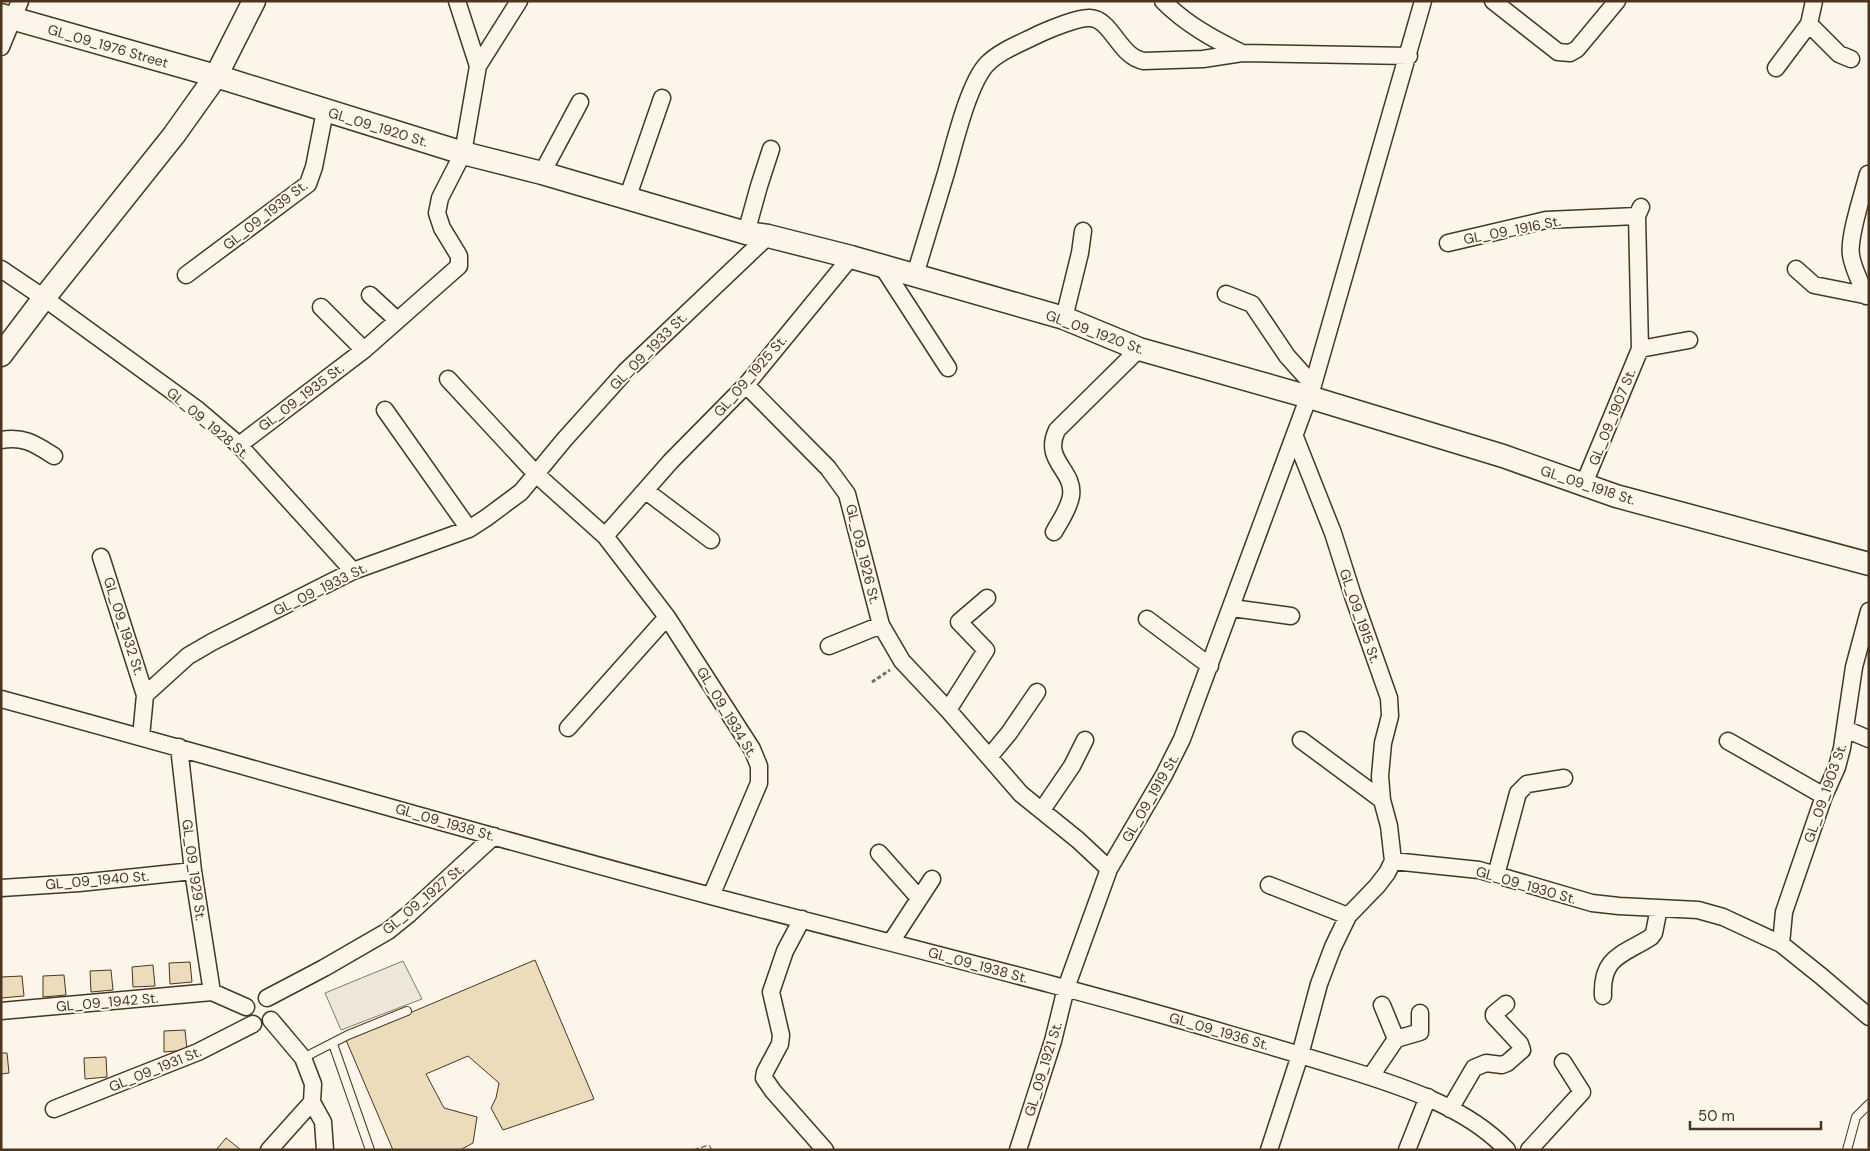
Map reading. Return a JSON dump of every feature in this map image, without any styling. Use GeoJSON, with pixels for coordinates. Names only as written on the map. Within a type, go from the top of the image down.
{"type":"FeatureCollection","features":[{"type":"Feature","properties":{"kind":"main road"},"geometry":{"type":"LineString","coordinates":[[1,355],[174,135],[216,76],[254,1]]}},
{"type":"Feature","properties":{"kind":"main road","name":"GL_09_1976 Street"},"geometry":{"type":"LineString","coordinates":[[11,12],[216,76]]}},
{"type":"Feature","properties":{"kind":"main road","name":"GL_09_1920 St."},"geometry":{"type":"LineString","coordinates":[[216,76],[326,111],[627,199],[757,235],[851,257],[1064,318],[1139,349],[1311,391]]}},
{"type":"Feature","properties":{"kind":"main road","name":"GL_09_1918 St."},"geometry":{"type":"LineString","coordinates":[[1311,391],[1503,456],[1583,486],[1869,564]]}},
{"type":"Feature","properties":{"kind":"street"},"geometry":{"type":"LineString","coordinates":[[457,1],[478,66]]}},
{"type":"Feature","properties":{"kind":"street"},"geometry":{"type":"LineString","coordinates":[[463,152],[478,66],[519,1]]}},
{"type":"Feature","properties":{"kind":"street"},"geometry":{"type":"LineString","coordinates":[[1163,1],[1170,9],[1207,36],[1242,53]]}},
{"type":"Feature","properties":{"kind":"street","name":"GL_09_1919 St."},"geometry":{"type":"LineString","coordinates":[[1066,988],[1110,870],[1176,753],[1295,437],[1311,391],[1409,56],[1423,1]]}},
{"type":"Feature","properties":{"kind":"street"},"geometry":{"type":"LineString","coordinates":[[1493,1],[1562,54],[1577,49],[1618,1]]}},
{"type":"Feature","properties":{"kind":"street"},"geometry":{"type":"LineString","coordinates":[[1776,68],[1809,24],[1814,1]]}},
{"type":"Feature","properties":{"kind":"street"},"geometry":{"type":"LineString","coordinates":[[1,47],[11,12]]}},
{"type":"Feature","properties":{"kind":"street"},"geometry":{"type":"LineString","coordinates":[[915,275],[956,135],[972,88],[987,65],[1009,49],[1049,30],[1090,18],[1101,22],[1128,54],[1136,60],[1144,61],[1202,59],[1242,53],[1409,56]]}},
{"type":"Feature","properties":{"kind":"street"},"geometry":{"type":"LineString","coordinates":[[1809,24],[1840,54],[1851,59]]}},
{"type":"Feature","properties":{"kind":"street"},"geometry":{"type":"LineString","coordinates":[[627,199],[662,98]]}},
{"type":"Feature","properties":{"kind":"street"},"geometry":{"type":"LineString","coordinates":[[542,173],[580,102]]}},
{"type":"Feature","properties":{"kind":"street","name":"GL_09_1939 St."},"geometry":{"type":"LineString","coordinates":[[186,274],[308,184],[314,167],[326,111]]}},
{"type":"Feature","properties":{"kind":"street"},"geometry":{"type":"LineString","coordinates":[[757,235],[759,186],[772,149]]}},
{"type":"Feature","properties":{"kind":"street","name":"GL_09_1935 St."},"geometry":{"type":"LineString","coordinates":[[239,445],[364,350],[459,266],[459,256],[442,228],[437,213],[440,198],[463,152]]}},
{"type":"Feature","properties":{"kind":"street"},"geometry":{"type":"LineString","coordinates":[[1868,174],[1850,242],[1850,255],[1868,296]]}},
{"type":"Feature","properties":{"kind":"street","name":"GL_09_1916 St."},"geometry":{"type":"LineString","coordinates":[[1448,243],[1546,220],[1639,211]]}},
{"type":"Feature","properties":{"kind":"street","name":"GL_09_1907 St."},"geometry":{"type":"LineString","coordinates":[[1583,486],[1640,349],[1639,211]]}},
{"type":"Feature","properties":{"kind":"street"},"geometry":{"type":"LineString","coordinates":[[1064,318],[1080,253],[1083,231]]}},
{"type":"Feature","properties":{"kind":"street","name":"GL_09_1933 St."},"geometry":{"type":"LineString","coordinates":[[145,695],[188,656],[353,571],[469,529],[521,492],[564,440],[625,372],[757,235]]}},
{"type":"Feature","properties":{"kind":"street","name":"GL_09_1925 St."},"geometry":{"type":"LineString","coordinates":[[605,536],[671,461],[746,385],[851,257]]}},
{"type":"Feature","properties":{"kind":"street"},"geometry":{"type":"LineString","coordinates":[[882,266],[948,368]]}},
{"type":"Feature","properties":{"kind":"street","name":"GL_09_1928 St."},"geometry":{"type":"LineString","coordinates":[[1,269],[198,410],[239,445],[353,571]]}},
{"type":"Feature","properties":{"kind":"street"},"geometry":{"type":"LineString","coordinates":[[1796,269],[1814,285],[1868,296]]}},
{"type":"Feature","properties":{"kind":"street"},"geometry":{"type":"LineString","coordinates":[[1226,294],[1252,304],[1311,391]]}},
{"type":"Feature","properties":{"kind":"street"},"geometry":{"type":"LineString","coordinates":[[370,295],[398,320]]}},
{"type":"Feature","properties":{"kind":"street"},"geometry":{"type":"LineString","coordinates":[[321,307],[364,350]]}},
{"type":"Feature","properties":{"kind":"street"},"geometry":{"type":"LineString","coordinates":[[1640,349],[1689,340]]}},
{"type":"Feature","properties":{"kind":"street"},"geometry":{"type":"LineString","coordinates":[[1054,532],[1069,505],[1072,494],[1069,481],[1052,450],[1053,439],[1057,430],[1139,349]]}},
{"type":"Feature","properties":{"kind":"street"},"geometry":{"type":"LineString","coordinates":[[448,379],[537,475]]}},
{"type":"Feature","properties":{"kind":"street","name":"GL_09_1926 St."},"geometry":{"type":"LineString","coordinates":[[746,385],[828,468],[847,494],[881,625],[902,661],[948,710],[968,735],[990,756],[1021,794],[1110,870]]}},
{"type":"Feature","properties":{"kind":"street"},"geometry":{"type":"LineString","coordinates":[[385,410],[469,529]]}},
{"type":"Feature","properties":{"kind":"street","name":"GL_09_1915 St."},"geometry":{"type":"LineString","coordinates":[[1295,437],[1333,533],[1352,596],[1389,698],[1390,716],[1380,776],[1382,800],[1389,826],[1393,860]]}},
{"type":"Feature","properties":{"kind":"street"},"geometry":{"type":"LineString","coordinates":[[1,440],[13,438],[26,440],[54,456]]}},
{"type":"Feature","properties":{"kind":"street","name":"GL_09_1934 St."},"geometry":{"type":"LineString","coordinates":[[537,475],[605,536],[667,617],[752,749],[759,766],[759,783],[711,896]]}},
{"type":"Feature","properties":{"kind":"street"},"geometry":{"type":"LineString","coordinates":[[646,491],[711,540]]}},
{"type":"Feature","properties":{"kind":"street","name":"GL_09_1932 St."},"geometry":{"type":"LineString","coordinates":[[102,557],[145,695]]}},
{"type":"Feature","properties":{"kind":"street"},"geometry":{"type":"LineString","coordinates":[[948,710],[986,650],[958,622],[987,598]]}},
{"type":"Feature","properties":{"kind":"street"},"geometry":{"type":"LineString","coordinates":[[1232,608],[1291,616]]}},
{"type":"Feature","properties":{"kind":"street","name":"GL_09_1903 St."},"geometry":{"type":"LineString","coordinates":[[1781,944],[1784,912],[1824,796],[1836,767],[1845,729],[1854,667],[1869,611]]}},
{"type":"Feature","properties":{"kind":"street"},"geometry":{"type":"LineString","coordinates":[[568,728],[667,617]]}},
{"type":"Feature","properties":{"kind":"street"},"geometry":{"type":"LineString","coordinates":[[1147,618],[1210,666]]}},
{"type":"Feature","properties":{"kind":"street"},"geometry":{"type":"LineString","coordinates":[[829,646],[881,625]]}},
{"type":"Feature","properties":{"kind":"street"},"geometry":{"type":"LineString","coordinates":[[990,756],[1009,733],[1036,692]]}},
{"type":"Feature","properties":{"kind":"street"},"geometry":{"type":"LineString","coordinates":[[141,736],[145,695]]}},
{"type":"Feature","properties":{"kind":"street","name":"GL_09_1938 St."},"geometry":{"type":"LineString","coordinates":[[1,699],[141,736],[711,896],[1066,988]]}},
{"type":"Feature","properties":{"kind":"street"},"geometry":{"type":"LineString","coordinates":[[1845,729],[1869,739]]}},
{"type":"Feature","properties":{"kind":"street"},"geometry":{"type":"LineString","coordinates":[[1042,810],[1072,766],[1085,740]]}},
{"type":"Feature","properties":{"kind":"street"},"geometry":{"type":"LineString","coordinates":[[1301,740],[1382,800]]}},
{"type":"Feature","properties":{"kind":"street"},"geometry":{"type":"LineString","coordinates":[[1728,741],[1824,796]]}},
{"type":"Feature","properties":{"kind":"street","name":"GL_09_1929 St."},"geometry":{"type":"LineString","coordinates":[[179,747],[193,871],[212,992]]}},
{"type":"Feature","properties":{"kind":"street"},"geometry":{"type":"LineString","coordinates":[[1496,875],[1518,793],[1527,784],[1564,778]]}},
{"type":"Feature","properties":{"kind":"street","name":"GL_09_1927 St."},"geometry":{"type":"LineString","coordinates":[[267,998],[324,968],[388,930],[409,914],[494,836]]}},
{"type":"Feature","properties":{"kind":"street"},"geometry":{"type":"LineString","coordinates":[[879,853],[919,898]]}},
{"type":"Feature","properties":{"kind":"street"},"geometry":{"type":"LineString","coordinates":[[1269,1150],[1300,1055],[1319,984],[1333,946],[1348,916],[1377,886],[1387,873],[1393,860]]}},
{"type":"Feature","properties":{"kind":"street","name":"GL_09_1930 St."},"geometry":{"type":"LineString","coordinates":[[1393,860],[1470,869],[1592,903],[1698,910],[1723,917],[1781,944],[1822,976],[1869,1017]]}},
{"type":"Feature","properties":{"kind":"street","name":"GL_09_1940 St."},"geometry":{"type":"LineString","coordinates":[[1,888],[79,883],[193,871]]}},
{"type":"Feature","properties":{"kind":"street"},"geometry":{"type":"LineString","coordinates":[[891,942],[932,879]]}},
{"type":"Feature","properties":{"kind":"street"},"geometry":{"type":"LineString","coordinates":[[1269,885],[1348,916]]}},
{"type":"Feature","properties":{"kind":"street"},"geometry":{"type":"LineString","coordinates":[[1604,996],[1603,983],[1605,971],[1610,963],[1620,954],[1651,936],[1654,932],[1659,908]]}},
{"type":"Feature","properties":{"kind":"street"},"geometry":{"type":"LineString","coordinates":[[802,919],[785,951],[771,992],[781,1035],[780,1044],[765,1072],[764,1078],[773,1091],[825,1150]]}},
{"type":"Feature","properties":{"kind":"street","name":"GL_09_1936 St."},"geometry":{"type":"LineString","coordinates":[[1066,988],[1371,1076],[1428,1097],[1478,1126],[1499,1141],[1507,1150]]}},
{"type":"Feature","properties":{"kind":"street","name":"GL_09_1921 St."},"geometry":{"type":"LineString","coordinates":[[1018,1150],[1052,1041],[1066,988]]}},
{"type":"Feature","properties":{"kind":"street"},"geometry":{"type":"LineString","coordinates":[[212,992],[246,1007]]}},
{"type":"Feature","properties":{"kind":"street","name":"GL_09_1942 St."},"geometry":{"type":"LineString","coordinates":[[1,1011],[212,992]]}},
{"type":"Feature","properties":{"kind":"street"},"geometry":{"type":"LineString","coordinates":[[261,996],[267,998],[272,1002],[274,1015],[266,1024],[259,1026],[253,1024],[248,1020],[246,1007],[254,998],[261,996]]}},
{"type":"Feature","properties":{"kind":"street"},"geometry":{"type":"LineString","coordinates":[[1450,1109],[1474,1068],[1486,1063],[1507,1064],[1522,1050],[1520,1044],[1494,1016],[1506,1004]]}},
{"type":"Feature","properties":{"kind":"street"},"geometry":{"type":"LineString","coordinates":[[1382,1005],[1396,1040]]}},
{"type":"Feature","properties":{"kind":"street"},"geometry":{"type":"LineString","coordinates":[[1371,1076],[1396,1040],[1420,1032],[1422,1025],[1420,1014]]}},
{"type":"Feature","properties":{"kind":"street"},"geometry":{"type":"LineString","coordinates":[[271,1020],[304,1058],[313,1084],[312,1102],[323,1122],[325,1150]]}},
{"type":"Feature","properties":{"kind":"street","name":"GL_09_1931 St."},"geometry":{"type":"LineString","coordinates":[[54,1109],[198,1052],[253,1024]]}},
{"type":"Feature","properties":{"kind":"street"},"geometry":{"type":"LineString","coordinates":[[1529,1150],[1582,1092],[1563,1062]]}},
{"type":"Feature","properties":{"kind":"street"},"geometry":{"type":"LineString","coordinates":[[1407,1150],[1428,1097]]}},
{"type":"Feature","properties":{"kind":"street"},"geometry":{"type":"LineString","coordinates":[[270,1150],[312,1102]]}},
{"type":"Feature","properties":{"kind":"lane"},"geometry":{"type":"LineString","coordinates":[[304,1058],[348,1035],[407,1011]]}},
{"type":"Feature","properties":{"kind":"lane"},"geometry":{"type":"LineString","coordinates":[[333,1044],[370,1150]]}},
{"type":"Feature","properties":{"kind":"lane"},"geometry":{"type":"LineString","coordinates":[[1847,1150],[1856,1117],[1869,1104]]}},
{"type":"Feature","properties":{"kind":"shaded area"},"geometry":{"type":"Polygon","coordinates":[[[403,961],[422,999],[341,1030],[325,993],[403,961]]]}},
{"type":"Feature","properties":{"kind":"building"},"geometry":{"type":"Polygon","coordinates":[[[535,960],[594,1099],[503,1130],[491,1108],[496,1098],[499,1083],[468,1056],[426,1074],[444,1108],[477,1117],[473,1143],[460,1150],[393,1150],[346,1040],[535,960]]]}},
{"type":"Feature","properties":{"kind":"building"},"geometry":{"type":"Polygon","coordinates":[[[190,962],[192,982],[170,984],[169,963],[190,962]]]}},
{"type":"Feature","properties":{"kind":"building"},"geometry":{"type":"Polygon","coordinates":[[[153,965],[155,986],[133,987],[132,967],[153,965]]]}},
{"type":"Feature","properties":{"kind":"building"},"geometry":{"type":"Polygon","coordinates":[[[111,970],[113,990],[91,992],[90,971],[111,970]]]}},
{"type":"Feature","properties":{"kind":"building"},"geometry":{"type":"Polygon","coordinates":[[[64,975],[66,995],[43,997],[43,976],[64,975]]]}},
{"type":"Feature","properties":{"kind":"building"},"geometry":{"type":"Polygon","coordinates":[[[22,976],[24,996],[1,998],[1,977],[22,976]]]}},
{"type":"Feature","properties":{"kind":"building"},"geometry":{"type":"Polygon","coordinates":[[[185,1030],[187,1050],[164,1052],[164,1031],[185,1030]]]}},
{"type":"Feature","properties":{"kind":"building"},"geometry":{"type":"Polygon","coordinates":[[[1,1053],[7,1053],[9,1073],[1,1074],[1,1053]]]}},
{"type":"Feature","properties":{"kind":"building"},"geometry":{"type":"Polygon","coordinates":[[[106,1057],[107,1077],[85,1079],[84,1058],[106,1057]]]}},
{"type":"Feature","properties":{"kind":"building"},"geometry":{"type":"Polygon","coordinates":[[[226,1138],[241,1150],[216,1150],[226,1138]]]}},
{"type":"Feature","properties":{"kind":"fence"},"geometry":{"type":"LineString","coordinates":[[693,1150],[709,1145],[712,1150]]}}]}
